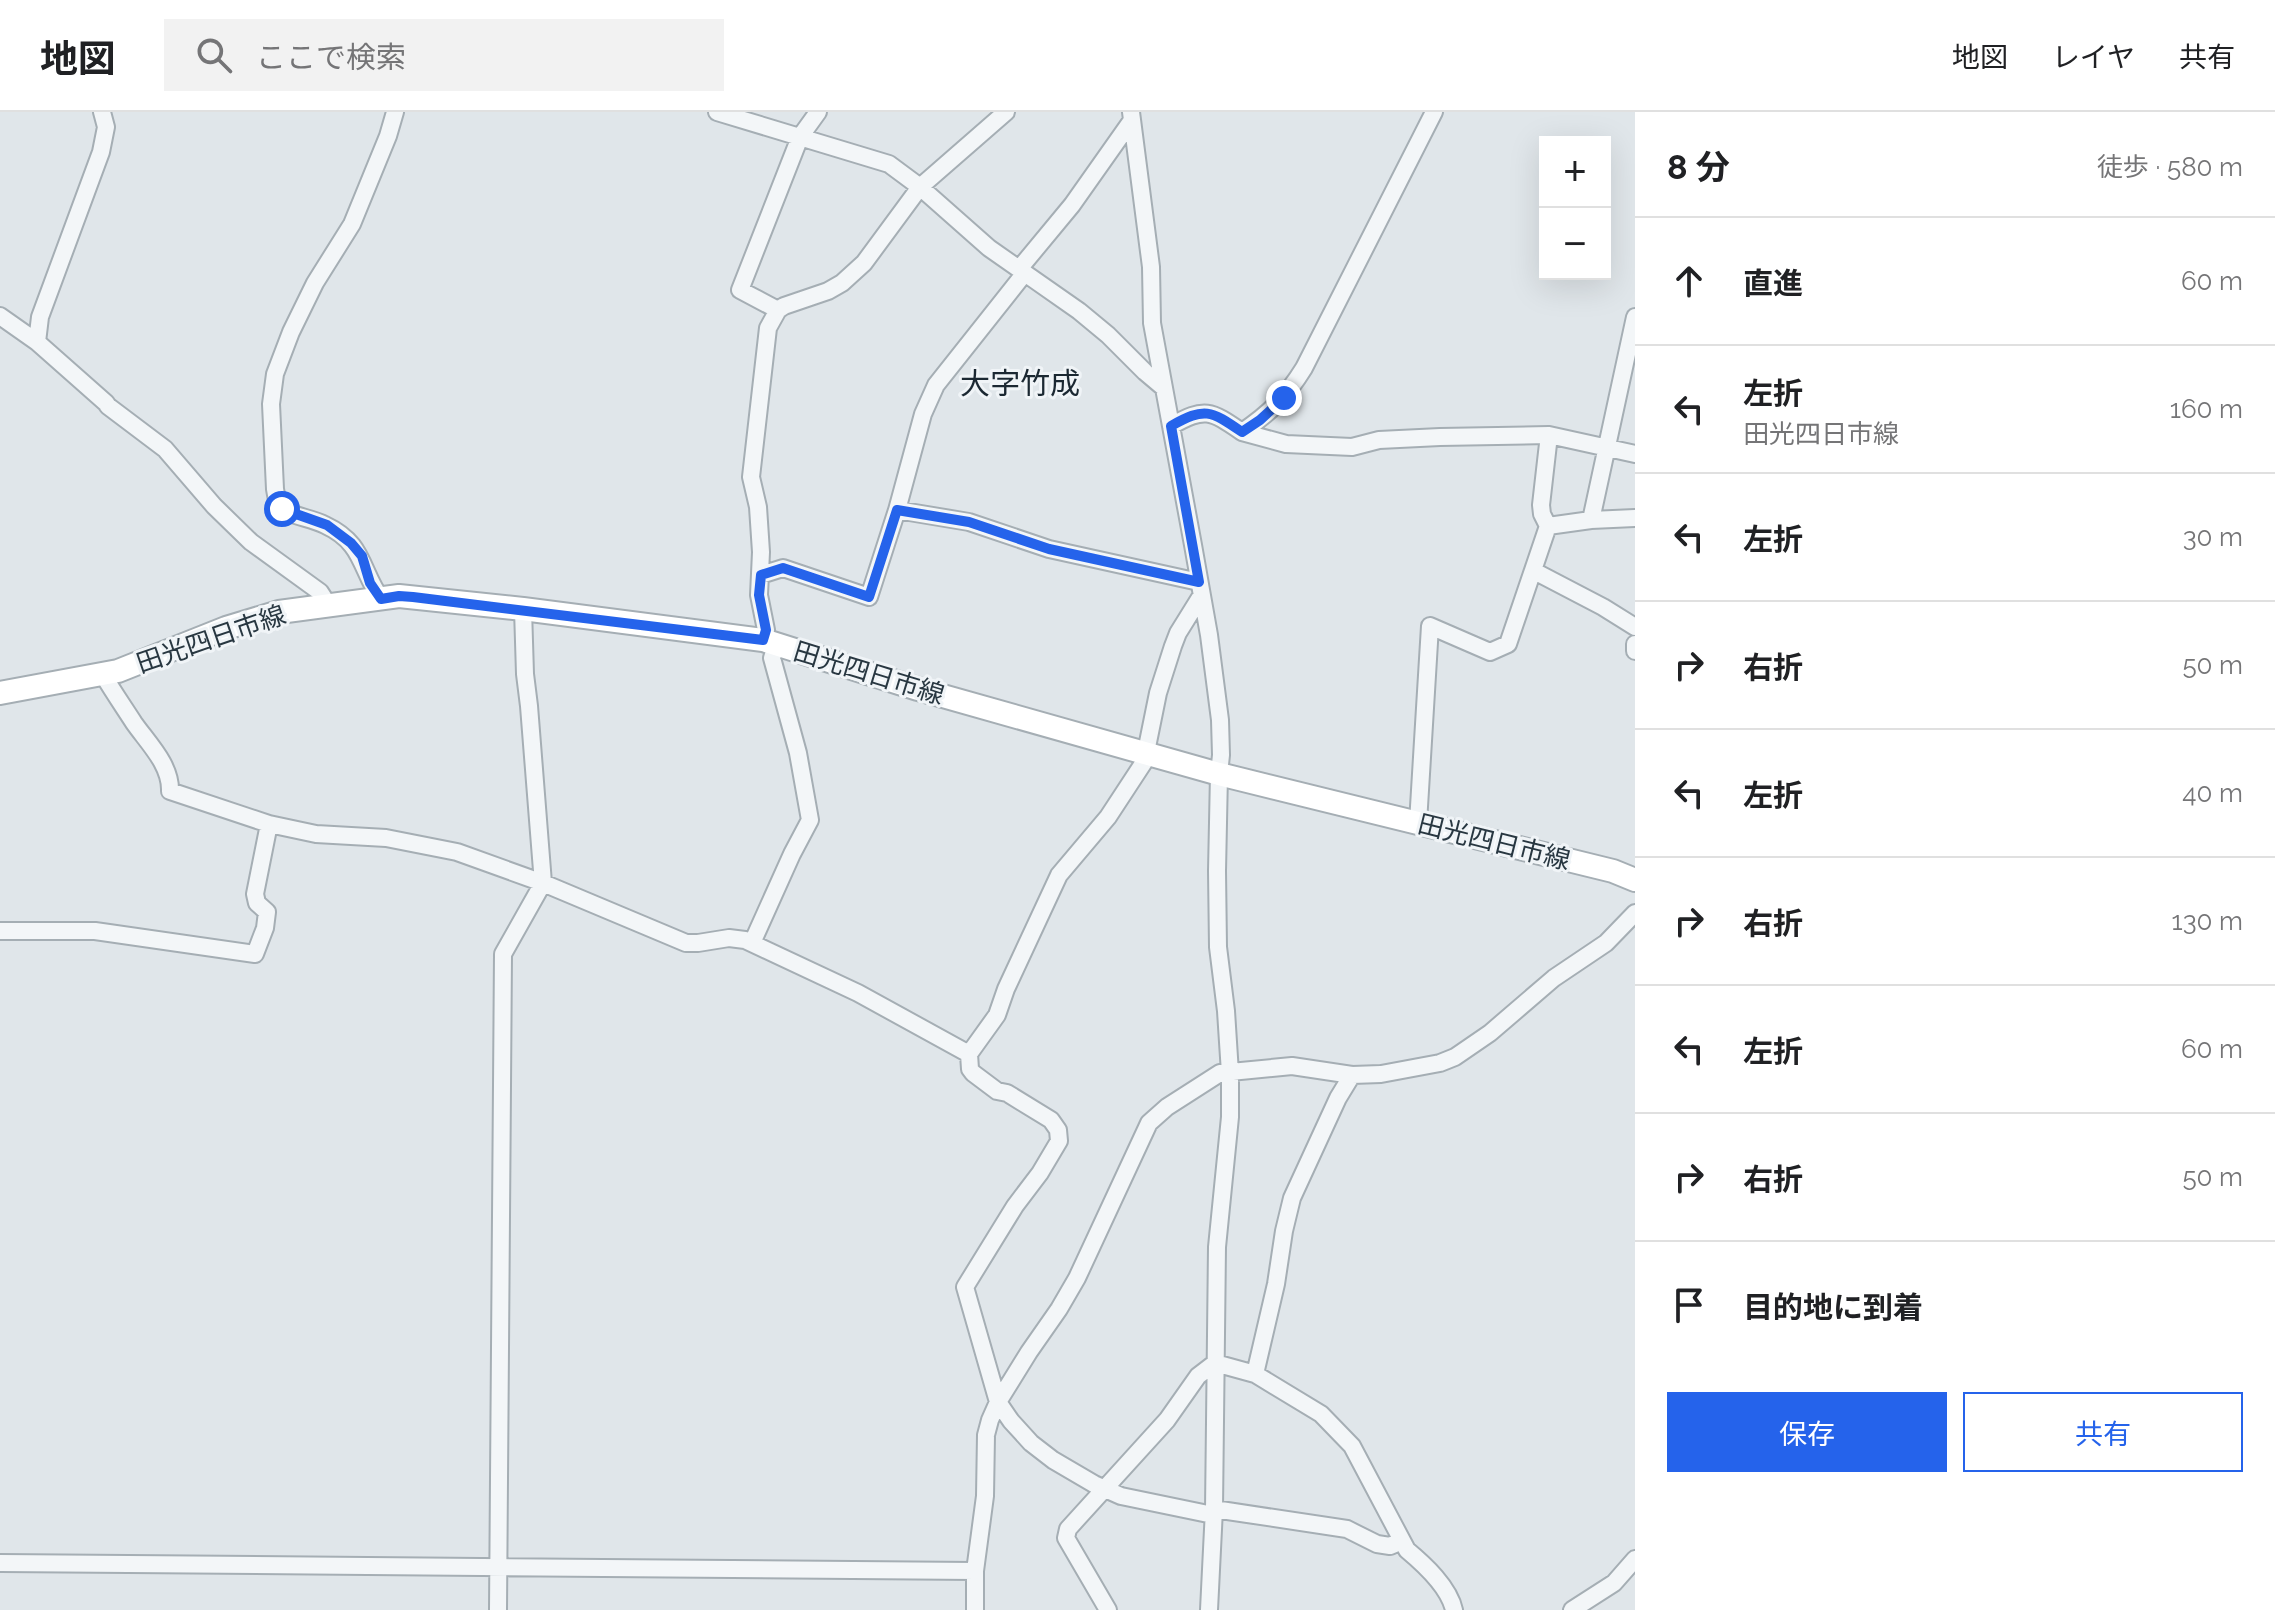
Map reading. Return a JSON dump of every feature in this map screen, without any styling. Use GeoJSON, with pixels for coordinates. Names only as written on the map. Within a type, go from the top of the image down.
{"type":"FeatureCollection","features":[{"type":"Feature","properties":{"kind":"main road","name":"田光四日市線"},"geometry":{"type":"LineString","coordinates":[[0,693],[137,665],[226,628],[279,612],[399,596],[523,609],[770,643],[918,689],[1219,774],[1613,871],[1635,880]]}},
{"type":"Feature","properties":{"kind":"street"},"geometry":{"type":"LineString","coordinates":[[37,342],[40,317],[101,152],[106,127],[102,112]]}},
{"type":"Feature","properties":{"kind":"street"},"geometry":{"type":"LineString","coordinates":[[381,599],[370,583],[362,556],[351,543],[327,525],[278,506],[271,404],[275,374],[291,332],[315,283],[352,224],[395,112]]}},
{"type":"Feature","properties":{"kind":"street"},"geometry":{"type":"LineString","coordinates":[[717,112],[889,164],[989,248],[1079,311],[1164,388]]}},
{"type":"Feature","properties":{"kind":"street"},"geometry":{"type":"LineString","coordinates":[[778,310],[740,290],[800,137],[818,112]]}},
{"type":"Feature","properties":{"kind":"street"},"geometry":{"type":"LineString","coordinates":[[752,943],[810,820],[798,753],[772,658],[759,595],[758,507],[752,487],[751,464],[768,328],[778,310],[842,283],[864,263],[920,187],[1006,112]]}},
{"type":"Feature","properties":{"kind":"street"},"geometry":{"type":"LineString","coordinates":[[1242,432],[1284,398],[1304,368],[1434,112]]}},
{"type":"Feature","properties":{"kind":"street"},"geometry":{"type":"LineString","coordinates":[[761,575],[783,568],[869,597],[923,414],[936,385],[1072,205],[1132,116]]}},
{"type":"Feature","properties":{"kind":"street"},"geometry":{"type":"LineString","coordinates":[[1132,116],[1151,267],[1152,323],[1209,635],[1220,720],[1218,947],[1226,1011],[1230,1117],[1217,1247],[1209,1610]]}},
{"type":"Feature","properties":{"kind":"street"},"geometry":{"type":"LineString","coordinates":[[0,316],[37,342],[108,406],[165,449],[251,542],[320,592],[329,606]]}},
{"type":"Feature","properties":{"kind":"street"},"geometry":{"type":"LineString","coordinates":[[1591,520],[1634,321]]}},
{"type":"Feature","properties":{"kind":"street"},"geometry":{"type":"LineString","coordinates":[[1171,426],[1193,414],[1208,413],[1222,418],[1242,432],[1286,444],[1352,447],[1379,440],[1409,438],[1549,435],[1635,454]]}},
{"type":"Feature","properties":{"kind":"street"},"geometry":{"type":"LineString","coordinates":[[1418,823],[1430,626],[1490,652],[1508,644],[1548,526],[1541,505],[1549,435]]}},
{"type":"Feature","properties":{"kind":"street"},"geometry":{"type":"LineString","coordinates":[[897,510],[969,522],[1049,549],[1200,589]]}},
{"type":"Feature","properties":{"kind":"street"},"geometry":{"type":"LineString","coordinates":[[1548,526],[1635,518]]}},
{"type":"Feature","properties":{"kind":"street"},"geometry":{"type":"LineString","coordinates":[[1534,571],[1635,627]]}},
{"type":"Feature","properties":{"kind":"street"},"geometry":{"type":"LineString","coordinates":[[1200,589],[1173,646],[1158,693],[1147,754],[1108,817],[1059,875],[997,1015],[969,1054],[973,1073],[997,1091],[1007,1093],[1051,1120],[1058,1130],[1059,1141],[965,1287],[998,1402],[1031,1443],[1053,1460],[1131,1499],[1347,1529],[1377,1544],[1390,1546],[1402,1541]]}},
{"type":"Feature","properties":{"kind":"street"},"geometry":{"type":"LineString","coordinates":[[498,1610],[503,954],[543,883],[525,674],[523,609]]}},
{"type":"Feature","properties":{"kind":"street"},"geometry":{"type":"LineString","coordinates":[[1635,644],[1635,651]]}},
{"type":"Feature","properties":{"kind":"street"},"geometry":{"type":"LineString","coordinates":[[102,673],[154,749],[170,781],[170,791],[269,824],[316,834],[386,838],[457,852],[543,883],[686,943],[729,938],[752,943],[858,993],[969,1054]]}},
{"type":"Feature","properties":{"kind":"street"},"geometry":{"type":"LineString","coordinates":[[0,931],[95,931],[255,954],[268,921],[267,912],[257,903],[255,894],[269,824]]}},
{"type":"Feature","properties":{"kind":"street"},"geometry":{"type":"LineString","coordinates":[[975,1610],[975,1571],[985,1496],[986,1435],[990,1420],[998,1402],[1077,1278],[1149,1123],[1167,1107],[1220,1073],[1292,1066],[1352,1075],[1407,1070],[1455,1057],[1512,1015],[1545,985],[1606,943],[1635,913]]}},
{"type":"Feature","properties":{"kind":"street"},"geometry":{"type":"LineString","coordinates":[[1255,1374],[1292,1198],[1338,1098],[1352,1075]]}},
{"type":"Feature","properties":{"kind":"street"},"geometry":{"type":"LineString","coordinates":[[1215,1363],[1255,1374],[1321,1414],[1352,1446],[1407,1550],[1448,1595],[1454,1610]]}},
{"type":"Feature","properties":{"kind":"street"},"geometry":{"type":"LineString","coordinates":[[1108,1610],[1066,1538],[1068,1529],[1167,1420],[1198,1376],[1215,1363]]}},
{"type":"Feature","properties":{"kind":"street"},"geometry":{"type":"LineString","coordinates":[[1572,1610],[1614,1583],[1635,1559]]}},
{"type":"Feature","properties":{"kind":"street"},"geometry":{"type":"LineString","coordinates":[[0,1563],[975,1571]]}},
{"type":"Feature","properties":{"kind":"district","name":"大字竹成"},"geometry":{"type":"Point","coordinates":[1020,384]}},
{"type":"Feature","properties":{"kind":"route"},"geometry":{"type":"LineString","coordinates":[[282,509],[327,525],[351,543],[362,556],[370,583],[381,599],[413,597],[763,640],[766,630],[759,595],[761,575],[783,568],[869,597],[897,510],[969,522],[1049,549],[1199,582],[1171,426],[1193,414],[1208,413],[1222,418],[1242,432],[1284,398]]}}]}
